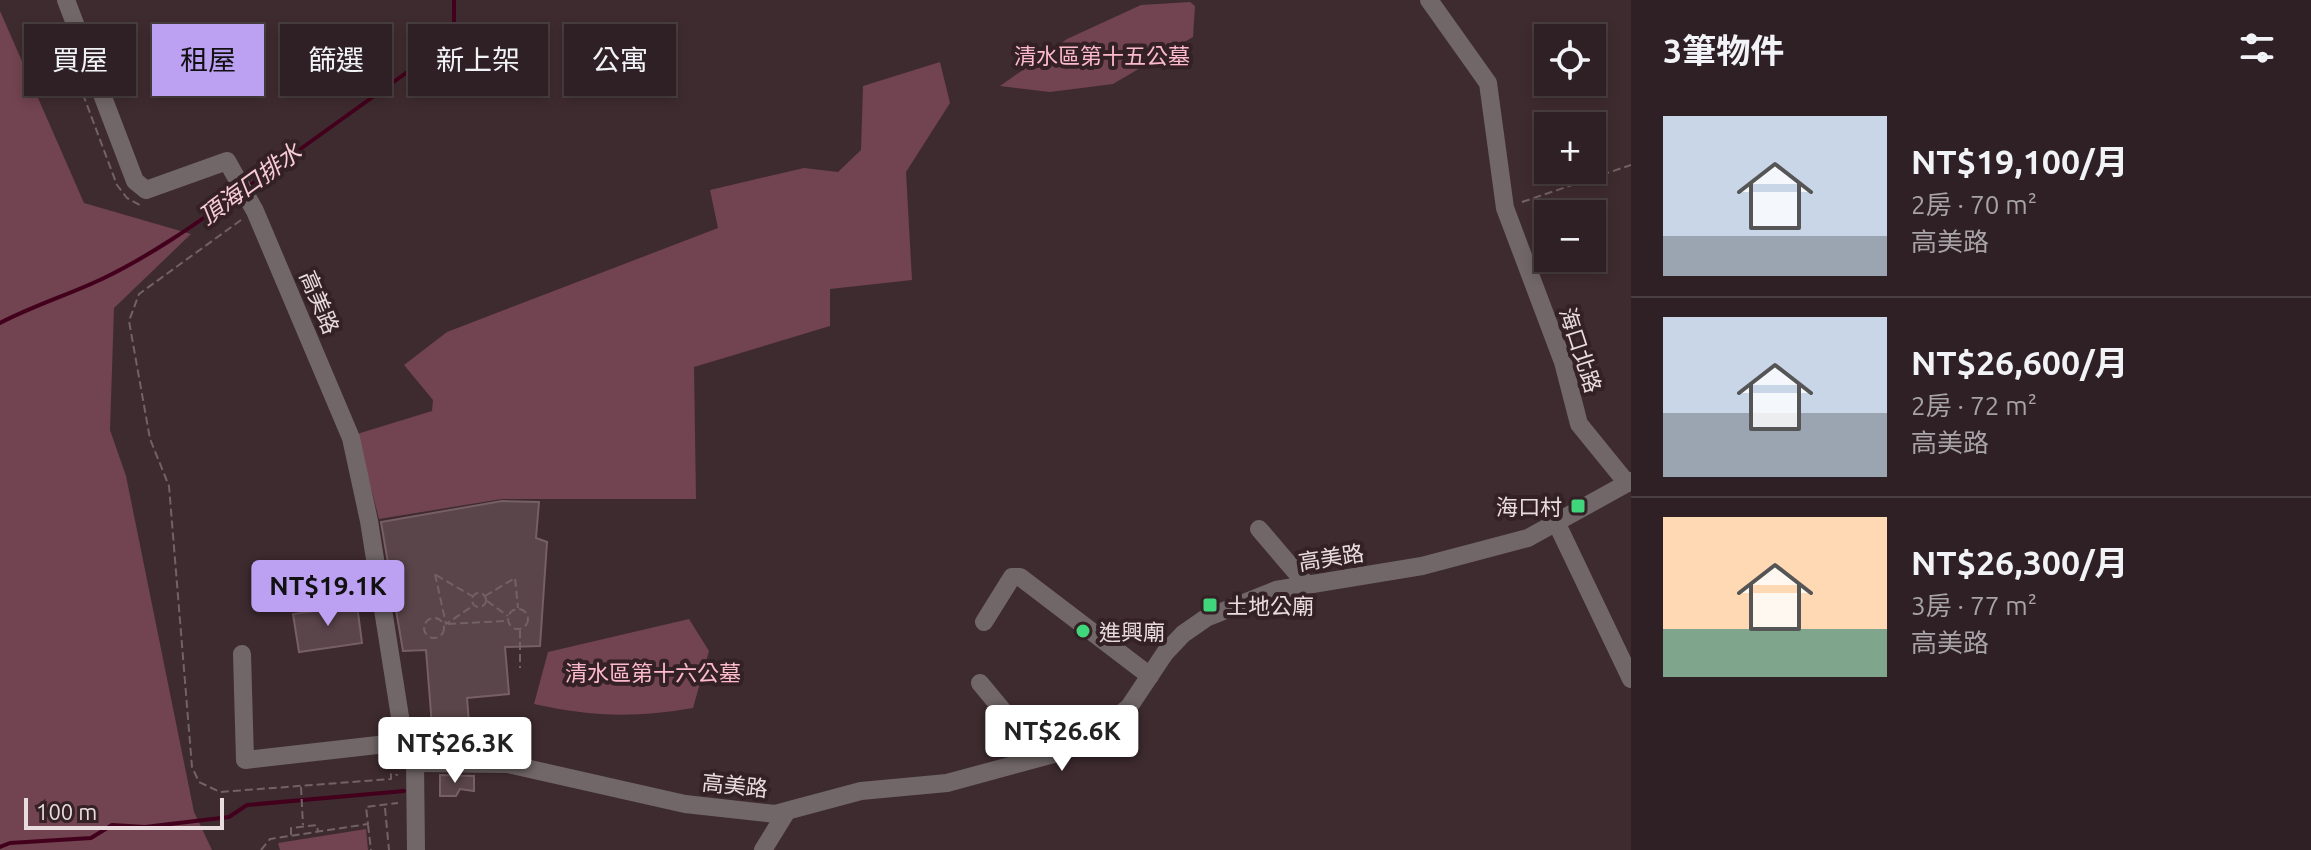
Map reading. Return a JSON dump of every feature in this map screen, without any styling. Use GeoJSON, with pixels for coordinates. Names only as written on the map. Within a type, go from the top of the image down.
{"type":"FeatureCollection","features":[{"type":"Feature","properties":{"kind":"street","name":"高美路"},"geometry":{"type":"LineString","coordinates":[[66,0],[135,181],[146,190],[227,161],[251,213],[351,438],[369,521],[410,769],[508,764],[685,804],[775,814],[861,791],[947,783],[1065,751],[1104,727],[1129,707],[1183,634],[1206,618],[1276,590],[1437,563],[1528,538],[1629,482]]}},
{"type":"Feature","properties":{"kind":"street","name":"海口北路"},"geometry":{"type":"LineString","coordinates":[[1429,0],[1488,83],[1505,208],[1563,362],[1579,424],[1629,482]]}},
{"type":"Feature","properties":{"kind":"street"},"geometry":{"type":"LineString","coordinates":[[1557,524],[1631,679]]}},
{"type":"Feature","properties":{"kind":"street"},"geometry":{"type":"LineString","coordinates":[[1259,529],[1306,584]]}},
{"type":"Feature","properties":{"kind":"street"},"geometry":{"type":"LineString","coordinates":[[984,622],[1012,577],[1020,577],[1150,676]]}},
{"type":"Feature","properties":{"kind":"street"},"geometry":{"type":"LineString","coordinates":[[242,654],[245,760],[404,742]]}},
{"type":"Feature","properties":{"kind":"street"},"geometry":{"type":"LineString","coordinates":[[980,683],[1004,712],[1034,759]]}},
{"type":"Feature","properties":{"kind":"street"},"geometry":{"type":"LineString","coordinates":[[508,732],[508,764]]}},
{"type":"Feature","properties":{"kind":"street"},"geometry":{"type":"LineString","coordinates":[[410,769],[415,803],[416,850]]}},
{"type":"Feature","properties":{"kind":"street"},"geometry":{"type":"LineString","coordinates":[[763,850],[787,811]]}},
{"type":"Feature","properties":{"kind":"path"},"geometry":{"type":"LineString","coordinates":[[1505,208],[1631,165]]}},
{"type":"Feature","properties":{"kind":"path"},"geometry":{"type":"LineString","coordinates":[[251,213],[139,294],[129,321],[150,439],[169,486],[192,767],[199,782],[220,792],[391,779],[391,774],[410,769]]}},
{"type":"Feature","properties":{"kind":"path"},"geometry":{"type":"LineString","coordinates":[[445,626],[435,574],[473,596]]}},
{"type":"Feature","properties":{"kind":"path"},"geometry":{"type":"LineString","coordinates":[[445,626],[439,619],[433,618],[425,623],[424,630],[430,638],[437,638],[445,626],[474,605],[483,606],[485,598],[515,578],[518,608]]}},
{"type":"Feature","properties":{"kind":"path"},"geometry":{"type":"LineString","coordinates":[[473,596],[478,593],[508,616]]}},
{"type":"Feature","properties":{"kind":"path"},"geometry":{"type":"LineString","coordinates":[[473,596],[474,605]]}},
{"type":"Feature","properties":{"kind":"path"},"geometry":{"type":"LineString","coordinates":[[508,616],[518,608]]}},
{"type":"Feature","properties":{"kind":"path"},"geometry":{"type":"LineString","coordinates":[[518,608],[524,610],[528,620],[520,629],[520,668]]}},
{"type":"Feature","properties":{"kind":"path"},"geometry":{"type":"LineString","coordinates":[[508,616],[511,626],[520,629]]}},
{"type":"Feature","properties":{"kind":"path"},"geometry":{"type":"LineString","coordinates":[[445,626],[508,621]]}},
{"type":"Feature","properties":{"kind":"path"},"geometry":{"type":"LineString","coordinates":[[301,785],[303,826]]}},
{"type":"Feature","properties":{"kind":"path"},"geometry":{"type":"LineString","coordinates":[[371,850],[366,807],[415,803]]}},
{"type":"Feature","properties":{"kind":"path"},"geometry":{"type":"LineString","coordinates":[[385,808],[389,850]]}},
{"type":"Feature","properties":{"kind":"path"},"geometry":{"type":"LineString","coordinates":[[261,850],[270,839],[368,824]]}},
{"type":"Feature","properties":{"kind":"path"},"geometry":{"type":"LineString","coordinates":[[291,836],[291,828],[303,826],[317,825],[318,832]]}},
{"type":"Feature","properties":{"kind":"green space","name":"清水區第十五公墓"},"geometry":{"type":"Polygon","coordinates":[[[1190,2],[1195,6],[1193,37],[1113,84],[1050,92],[1000,86],[1067,39],[1141,5],[1190,2]]]}},
{"type":"Feature","properties":{"kind":"green space"},"geometry":{"type":"Polygon","coordinates":[[[0,11],[24,66],[24,96],[37,96],[84,203],[191,234],[114,308],[110,430],[126,476],[194,812],[212,850],[0,850],[0,11]]]}},
{"type":"Feature","properties":{"kind":"green space"},"geometry":{"type":"Polygon","coordinates":[[[940,62],[950,103],[906,172],[912,280],[830,289],[830,326],[694,367],[696,499],[502,499],[379,519],[357,434],[432,411],[433,400],[404,365],[447,332],[718,228],[710,190],[804,168],[838,172],[861,150],[863,86],[940,62]]]}},
{"type":"Feature","properties":{"kind":"green space","name":"清水區第十六公墓"},"geometry":{"type":"Polygon","coordinates":[[[689,619],[709,651],[693,708],[614,715],[534,704],[548,652],[689,619]]]}},
{"type":"Feature","properties":{"kind":"green space"},"geometry":{"type":"Polygon","coordinates":[[[366,829],[368,850],[280,850],[278,843],[366,829]]]}},
{"type":"Feature","properties":{"kind":"building"},"geometry":{"type":"Polygon","coordinates":[[[502,501],[539,502],[536,538],[547,542],[540,646],[505,647],[509,694],[467,698],[471,748],[434,751],[426,650],[403,651],[381,522],[502,501]]]}},
{"type":"Feature","properties":{"kind":"building"},"geometry":{"type":"Polygon","coordinates":[[[357,605],[362,643],[299,652],[293,614],[357,605]]]}},
{"type":"Feature","properties":{"kind":"building"},"geometry":{"type":"Polygon","coordinates":[[[440,775],[474,776],[474,791],[460,789],[456,796],[440,796],[440,775]]]}},
{"type":"Feature","properties":{"kind":"waterway","name":"頂海口排水"},"geometry":{"type":"LineString","coordinates":[[249,186],[449,42],[454,32],[454,0]]}},
{"type":"Feature","properties":{"kind":"waterway","name":"頂海口排水"},"geometry":{"type":"LineString","coordinates":[[0,323],[120,270],[239,193]]}},
{"type":"Feature","properties":{"kind":"waterway"},"geometry":{"type":"LineString","coordinates":[[0,847],[10,843],[91,838],[112,825],[145,827],[229,817],[247,805],[404,791]]}},
{"type":"Feature","properties":{"kind":"place","name":"海口村"},"geometry":{"type":"Point","coordinates":[1578,506]}},
{"type":"Feature","properties":{"kind":"place","name":"土地公廟"},"geometry":{"type":"Point","coordinates":[1210,605]}},
{"type":"Feature","properties":{"kind":"place","name":"進興廟"},"geometry":{"type":"Point","coordinates":[1083,631]}}]}
